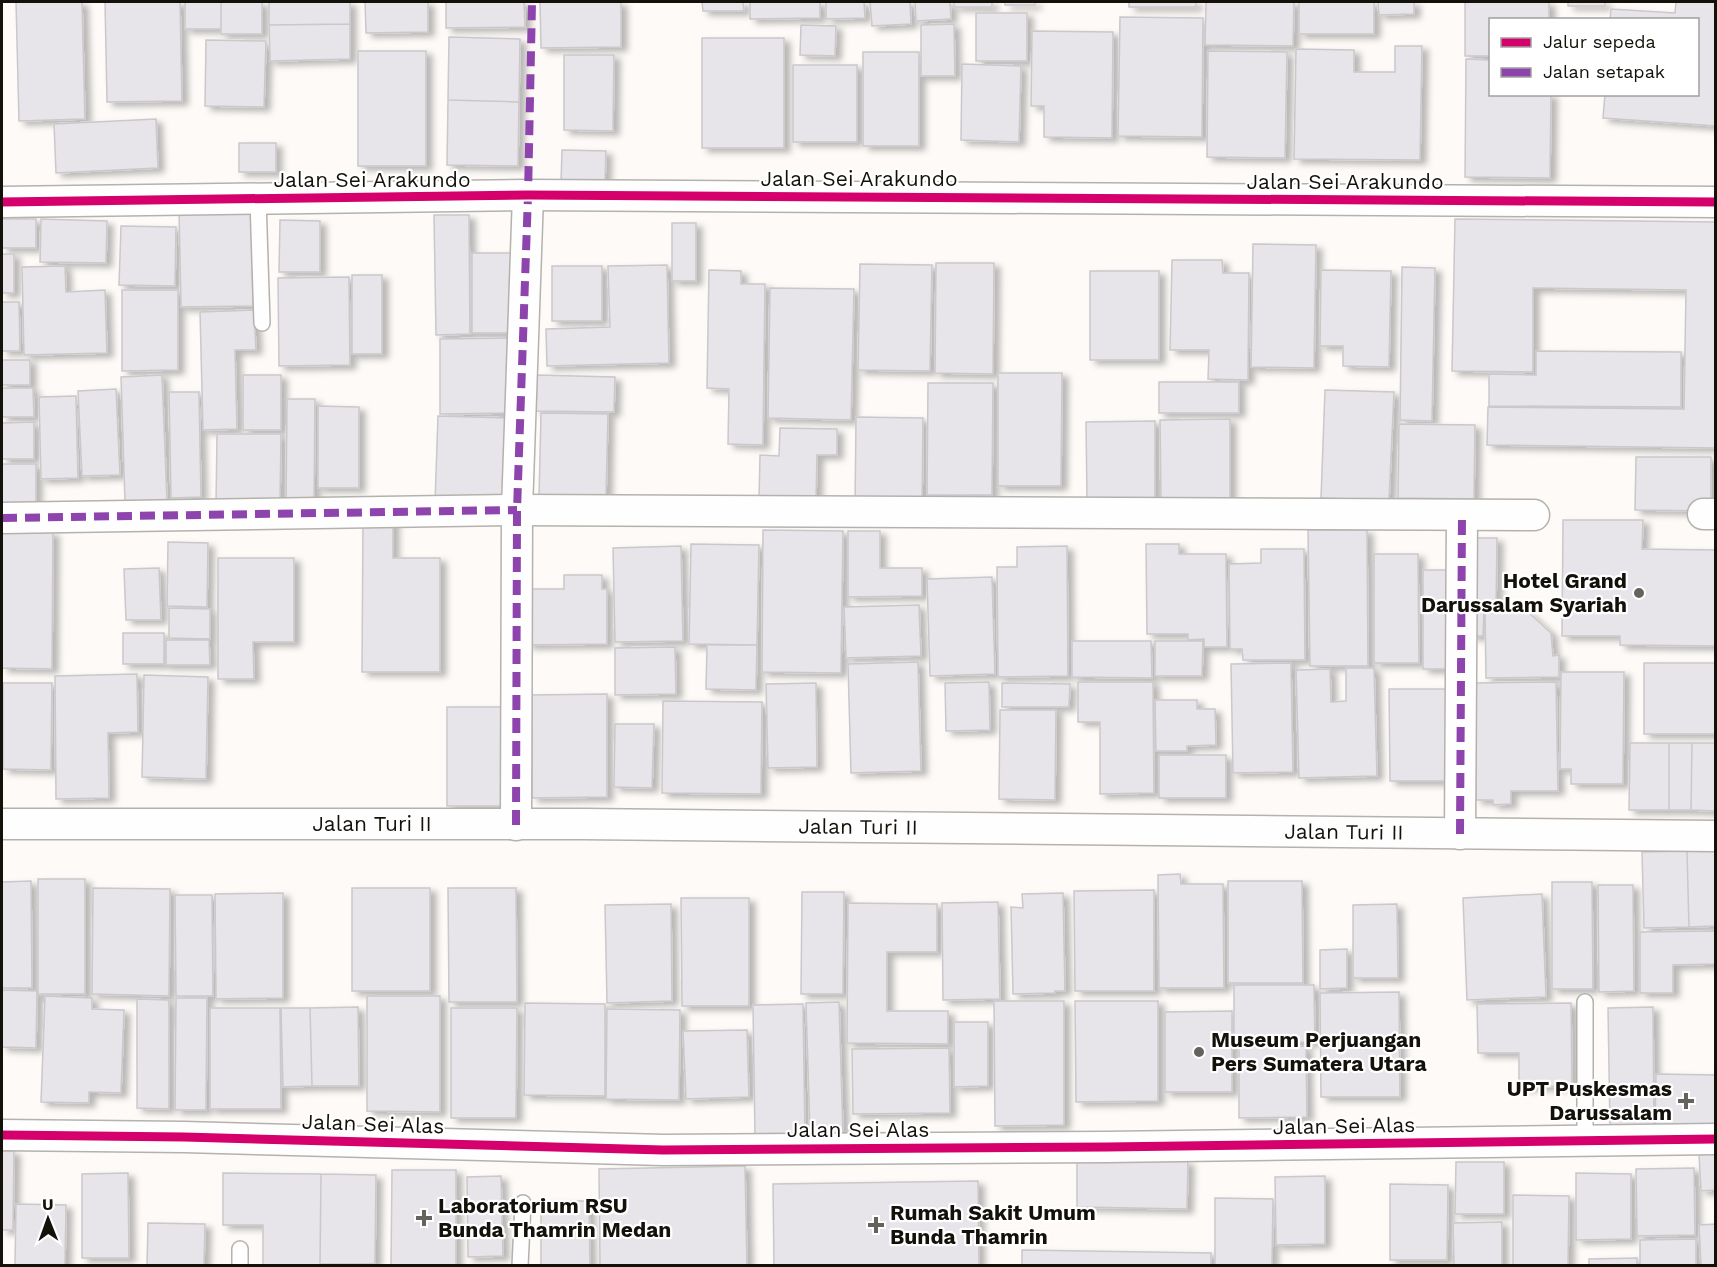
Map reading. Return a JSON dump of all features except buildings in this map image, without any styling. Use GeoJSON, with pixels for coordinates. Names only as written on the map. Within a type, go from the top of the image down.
{"type":"FeatureCollection","features":[{"type":"Feature","properties":{"kind":"street","name":"Jalan Sei Arakundo"},"geometry":{"type":"LineString","coordinates":[[2,202],[528,195],[1716,201]]}},
{"type":"Feature","properties":{"kind":"street"},"geometry":{"type":"LineString","coordinates":[[516,825],[518,510],[528,195]]}},
{"type":"Feature","properties":{"kind":"street"},"geometry":{"type":"LineString","coordinates":[[2,518],[518,510],[1533,514]]}},
{"type":"Feature","properties":{"kind":"street"},"geometry":{"type":"LineString","coordinates":[[1460,834],[1462,515]]}},
{"type":"Feature","properties":{"kind":"street","name":"Jalan Turi II"},"geometry":{"type":"LineString","coordinates":[[2,824],[584,824],[1716,836]]}},
{"type":"Feature","properties":{"kind":"street","name":"Jalan Sei Alas"},"geometry":{"type":"LineString","coordinates":[[2,1135],[184,1137],[663,1150],[1716,1139]]}},
{"type":"Feature","properties":{"kind":"lane"},"geometry":{"type":"LineString","coordinates":[[258,199],[262,323]]}},
{"type":"Feature","properties":{"kind":"lane"},"geometry":{"type":"LineString","coordinates":[[1585,1002],[1586,1142]]}},
{"type":"Feature","properties":{"kind":"lane"},"geometry":{"type":"LineString","coordinates":[[520,1266],[523,1203]]}},
{"type":"Feature","properties":{"kind":"lane"},"geometry":{"type":"LineString","coordinates":[[240,1249],[240,1266]]}},
{"type":"Feature","properties":{"kind":"marked path"},"geometry":{"type":"LineString","coordinates":[[516,825],[517,510],[532,2]]}},
{"type":"Feature","properties":{"kind":"marked path"},"geometry":{"type":"LineString","coordinates":[[2,518],[517,510]]}},
{"type":"Feature","properties":{"kind":"marked path"},"geometry":{"type":"LineString","coordinates":[[1460,834],[1462,515]]}},
{"type":"Feature","properties":{"kind":"cycle path"},"geometry":{"type":"LineString","coordinates":[[2,202],[528,195],[1716,202]]}},
{"type":"Feature","properties":{"kind":"cycle path"},"geometry":{"type":"LineString","coordinates":[[2,1135],[184,1137],[663,1150],[1716,1139]]}},
{"type":"Feature","properties":{"kind":"place","name":"Hotel Grand Darussalam Syariah"},"geometry":{"type":"Point","coordinates":[1639,593]}},
{"type":"Feature","properties":{"kind":"place","name":"Museum Perjuangan Pers Sumatera Utara"},"geometry":{"type":"Point","coordinates":[1199,1052]}},
{"type":"Feature","properties":{"kind":"place","name":"UPT Puskesmas Darussalam"},"geometry":{"type":"Point","coordinates":[1686,1101]}},
{"type":"Feature","properties":{"kind":"place","name":"Laboratorium RSU Bunda Thamrin Medan"},"geometry":{"type":"Point","coordinates":[424,1218]}},
{"type":"Feature","properties":{"kind":"place","name":"Rumah Sakit Umum Bunda Thamrin"},"geometry":{"type":"Point","coordinates":[876,1225]}}]}
